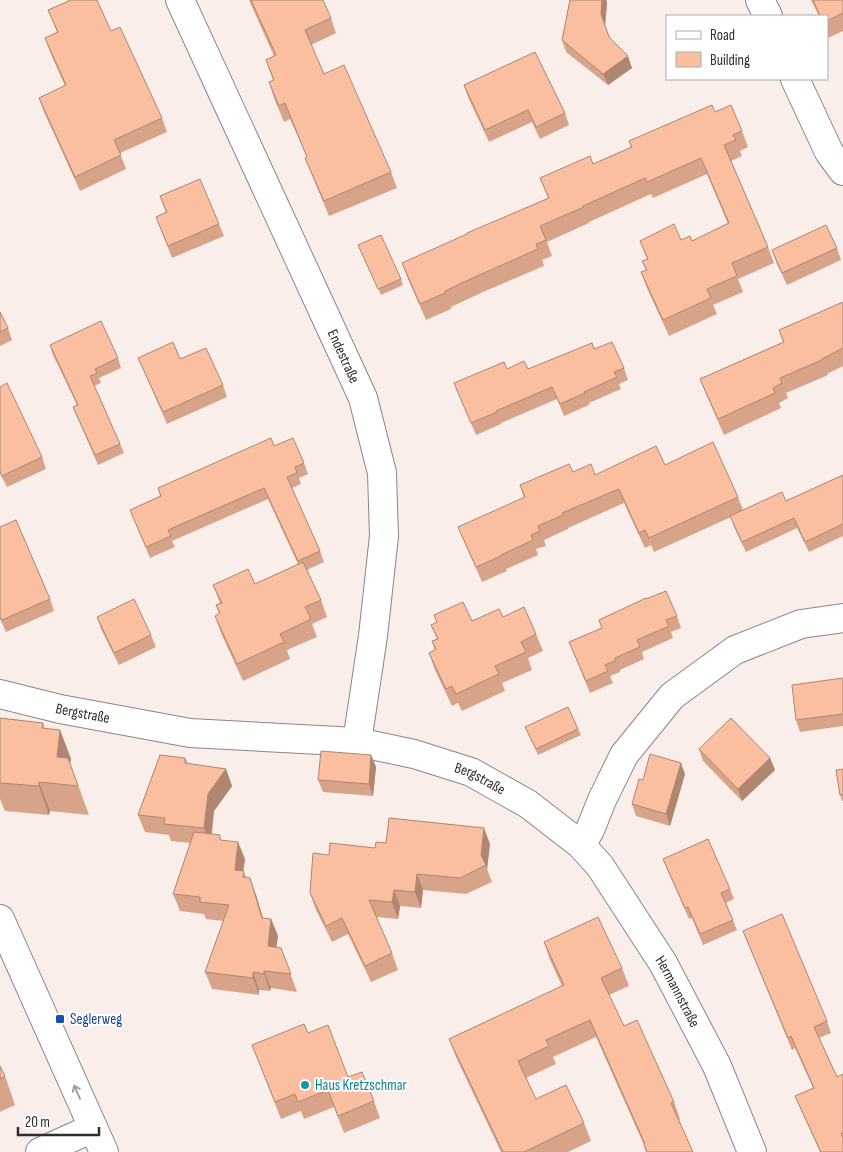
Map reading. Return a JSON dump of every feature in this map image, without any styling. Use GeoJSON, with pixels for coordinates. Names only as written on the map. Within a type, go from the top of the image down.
{"type":"FeatureCollection","features":[{"type":"Feature","properties":{"kind":"street","name":"Endestraße"},"geometry":{"type":"LineString","coordinates":[[180,0],[363,398],[382,474],[384,536],[374,636],[357,742]]}},
{"type":"Feature","properties":{"kind":"street"},"geometry":{"type":"LineString","coordinates":[[760,0],[768,15]]}},
{"type":"Feature","properties":{"kind":"street"},"geometry":{"type":"LineString","coordinates":[[795,80],[829,152],[843,171]]}},
{"type":"Feature","properties":{"kind":"street"},"geometry":{"type":"LineString","coordinates":[[581,846],[624,755],[672,696],[735,650],[801,624],[843,618]]}},
{"type":"Feature","properties":{"kind":"street","name":"Bergstraße"},"geometry":{"type":"LineString","coordinates":[[0,694],[60,709],[190,733],[357,742],[414,754],[471,772],[528,804],[581,846]]}},
{"type":"Feature","properties":{"kind":"street","name":"Hermannstraße"},"geometry":{"type":"LineString","coordinates":[[581,846],[600,866],[663,963],[717,1066],[752,1152]]}},
{"type":"Feature","properties":{"kind":"street"},"geometry":{"type":"LineString","coordinates":[[0,919],[104,1152]]}},
{"type":"Feature","properties":{"kind":"street"},"geometry":{"type":"LineString","coordinates":[[40,1152],[93,1128]]}},
{"type":"Feature","properties":{"kind":"building"},"geometry":{"type":"Polygon","coordinates":[[[69,0],[97,0],[111,31],[120,27],[162,118],[114,140],[121,155],[75,177],[39,98],[66,85],[45,38],[58,32],[48,10],[69,0]]]}},
{"type":"Feature","properties":{"kind":"building"},"geometry":{"type":"Polygon","coordinates":[[[251,0],[323,0],[331,18],[305,30],[324,74],[344,65],[391,172],[324,201],[305,158],[307,157],[285,103],[279,106],[269,82],[274,80],[266,60],[276,55],[251,0]]]}},
{"type":"Feature","properties":{"kind":"building"},"geometry":{"type":"Polygon","coordinates":[[[570,0],[602,0],[601,14],[609,37],[628,56],[603,74],[562,40],[570,0]]]}},
{"type":"Feature","properties":{"kind":"building"},"geometry":{"type":"Polygon","coordinates":[[[813,0],[843,0],[843,13],[828,20],[828,15],[820,15],[813,0]]]}},
{"type":"Feature","properties":{"kind":"building"},"geometry":{"type":"Polygon","coordinates":[[[535,52],[565,113],[536,127],[528,110],[485,130],[464,85],[535,52]]]}},
{"type":"Feature","properties":{"kind":"building"},"geometry":{"type":"Polygon","coordinates":[[[712,105],[715,112],[731,105],[742,131],[733,135],[736,140],[724,145],[768,247],[732,263],[737,276],[707,289],[711,298],[663,320],[641,272],[647,270],[642,261],[648,259],[640,241],[674,224],[681,240],[690,236],[692,241],[729,223],[701,158],[647,182],[645,178],[540,226],[546,240],[536,244],[538,249],[420,304],[402,263],[549,198],[540,178],[590,156],[593,164],[632,147],[629,141],[712,105]]]}},
{"type":"Feature","properties":{"kind":"building"},"geometry":{"type":"Polygon","coordinates":[[[200,179],[219,224],[168,246],[156,217],[167,212],[160,196],[200,179]]]}},
{"type":"Feature","properties":{"kind":"building"},"geometry":{"type":"Polygon","coordinates":[[[826,225],[837,248],[782,273],[772,250],[826,225]]]}},
{"type":"Feature","properties":{"kind":"building"},"geometry":{"type":"Polygon","coordinates":[[[381,235],[401,279],[378,289],[358,245],[381,235]]]}},
{"type":"Feature","properties":{"kind":"building"},"geometry":{"type":"Polygon","coordinates":[[[843,302],[843,348],[822,360],[780,378],[782,383],[773,388],[775,393],[718,419],[700,379],[784,342],[779,330],[843,302]]]}},
{"type":"Feature","properties":{"kind":"building"},"geometry":{"type":"Polygon","coordinates":[[[0,312],[8,328],[0,332],[0,312]]]}},
{"type":"Feature","properties":{"kind":"building"},"geometry":{"type":"Polygon","coordinates":[[[101,321],[118,358],[95,369],[97,373],[90,376],[120,444],[95,455],[73,407],[78,405],[50,345],[101,321]]]}},
{"type":"Feature","properties":{"kind":"building"},"geometry":{"type":"Polygon","coordinates":[[[173,342],[180,359],[206,348],[223,385],[163,412],[138,358],[173,342]]]}},
{"type":"Feature","properties":{"kind":"building"},"geometry":{"type":"Polygon","coordinates":[[[612,342],[624,368],[614,372],[617,377],[560,404],[552,387],[471,423],[454,383],[504,362],[507,369],[524,361],[528,369],[592,343],[594,349],[612,342]]]}},
{"type":"Feature","properties":{"kind":"building"},"geometry":{"type":"Polygon","coordinates":[[[7,383],[42,457],[2,476],[0,471],[0,387],[7,383]]]}},
{"type":"Feature","properties":{"kind":"building"},"geometry":{"type":"Polygon","coordinates":[[[271,438],[274,446],[293,438],[304,463],[295,467],[297,473],[287,477],[320,551],[298,561],[264,488],[168,530],[171,536],[146,547],[130,510],[161,496],[158,488],[271,438]]]}},
{"type":"Feature","properties":{"kind":"building"},"geometry":{"type":"Polygon","coordinates":[[[713,442],[738,497],[649,538],[645,530],[639,533],[619,489],[562,513],[563,515],[538,526],[540,531],[531,535],[533,540],[476,567],[458,527],[525,497],[520,485],[569,464],[573,472],[591,464],[595,475],[656,446],[665,465],[713,442]]]}},
{"type":"Feature","properties":{"kind":"building"},"geometry":{"type":"Polygon","coordinates":[[[843,475],[843,524],[805,542],[794,518],[742,542],[730,516],[782,492],[786,501],[843,475]]]}},
{"type":"Feature","properties":{"kind":"building"},"geometry":{"type":"Polygon","coordinates":[[[16,520],[50,599],[2,620],[0,617],[0,527],[16,520]]]}},
{"type":"Feature","properties":{"kind":"building"},"geometry":{"type":"Polygon","coordinates":[[[303,562],[321,600],[305,607],[311,619],[280,634],[284,642],[237,664],[215,616],[220,613],[216,605],[222,603],[213,585],[248,569],[255,584],[303,562]]]}},
{"type":"Feature","properties":{"kind":"building"},"geometry":{"type":"Polygon","coordinates":[[[666,591],[677,616],[666,620],[669,626],[637,640],[640,647],[615,658],[616,660],[605,665],[608,671],[586,681],[569,642],[602,628],[599,620],[646,598],[666,591]]]}},
{"type":"Feature","properties":{"kind":"building"},"geometry":{"type":"Polygon","coordinates":[[[134,599],[151,635],[114,653],[97,617],[134,599]]]}},
{"type":"Feature","properties":{"kind":"building"},"geometry":{"type":"Polygon","coordinates":[[[463,602],[472,621],[499,609],[503,617],[524,607],[536,634],[521,642],[526,652],[495,666],[499,674],[456,694],[452,686],[446,689],[429,653],[436,649],[432,641],[438,639],[431,625],[437,622],[434,615],[463,602]]]}},
{"type":"Feature","properties":{"kind":"building"},"geometry":{"type":"Polygon","coordinates":[[[843,678],[843,714],[796,720],[792,685],[843,678]]]}},
{"type":"Feature","properties":{"kind":"building"},"geometry":{"type":"Polygon","coordinates":[[[568,707],[578,729],[536,749],[525,727],[568,707]]]}},
{"type":"Feature","properties":{"kind":"building"},"geometry":{"type":"Polygon","coordinates":[[[0,718],[43,723],[42,728],[60,730],[57,757],[68,758],[78,786],[39,782],[39,786],[0,783],[0,718]]]}},
{"type":"Feature","properties":{"kind":"building"},"geometry":{"type":"Polygon","coordinates":[[[731,718],[770,758],[738,789],[699,749],[731,718]]]}},
{"type":"Feature","properties":{"kind":"building"},"geometry":{"type":"Polygon","coordinates":[[[321,751],[371,755],[369,784],[318,780],[321,751]]]}},
{"type":"Feature","properties":{"kind":"building"},"geometry":{"type":"Polygon","coordinates":[[[650,754],[681,763],[666,814],[632,804],[639,779],[643,780],[650,754]]]}},
{"type":"Feature","properties":{"kind":"building"},"geometry":{"type":"Polygon","coordinates":[[[160,755],[185,758],[185,763],[226,769],[208,794],[204,828],[164,824],[165,818],[138,815],[160,755]]]}},
{"type":"Feature","properties":{"kind":"building"},"geometry":{"type":"Polygon","coordinates":[[[843,769],[843,794],[840,795],[836,770],[843,769]]]}},
{"type":"Feature","properties":{"kind":"building"},"geometry":{"type":"Polygon","coordinates":[[[389,818],[484,828],[481,855],[486,865],[460,878],[417,874],[415,892],[394,890],[392,902],[369,900],[392,953],[365,966],[342,918],[326,926],[310,893],[313,853],[329,855],[330,843],[375,848],[376,842],[386,843],[389,818]]]}},
{"type":"Feature","properties":{"kind":"building"},"geometry":{"type":"Polygon","coordinates":[[[194,832],[220,835],[220,840],[238,842],[235,870],[244,871],[243,877],[250,878],[262,918],[271,919],[268,946],[281,948],[291,974],[264,971],[264,974],[253,972],[253,978],[205,972],[229,905],[200,902],[200,897],[173,894],[194,832]]]}},
{"type":"Feature","properties":{"kind":"building"},"geometry":{"type":"Polygon","coordinates":[[[708,839],[730,889],[721,893],[733,920],[700,934],[688,907],[685,908],[663,859],[708,839]]]}},
{"type":"Feature","properties":{"kind":"building"},"geometry":{"type":"Polygon","coordinates":[[[782,914],[827,1021],[814,1027],[837,1077],[843,1074],[843,1133],[841,1133],[843,1152],[821,1152],[795,1096],[814,1088],[791,1036],[788,1038],[743,931],[782,914]]]}},
{"type":"Feature","properties":{"kind":"building"},"geometry":{"type":"Polygon","coordinates":[[[598,917],[622,968],[601,978],[624,1026],[637,1020],[674,1102],[671,1103],[693,1152],[647,1152],[590,1020],[546,1040],[549,1046],[518,1061],[536,1099],[566,1085],[584,1123],[524,1152],[503,1152],[449,1039],[564,985],[544,942],[598,917]]]}},
{"type":"Feature","properties":{"kind":"building","name":"Haus Kretzschmar"},"geometry":{"type":"Polygon","coordinates":[[[304,1024],[308,1033],[328,1025],[348,1077],[362,1072],[374,1101],[338,1116],[328,1090],[298,1102],[295,1094],[275,1102],[252,1045],[304,1024]]]}},
{"type":"Feature","properties":{"kind":"building"},"geometry":{"type":"Polygon","coordinates":[[[0,1066],[5,1076],[0,1079],[0,1066]]]}},
{"type":"Feature","properties":{"kind":"place","name":"Seglerweg"},"geometry":{"type":"Point","coordinates":[60,1019]}},
{"type":"Feature","properties":{"kind":"place","name":"Haus Kretzschmar"},"geometry":{"type":"Point","coordinates":[305,1085]}}]}
